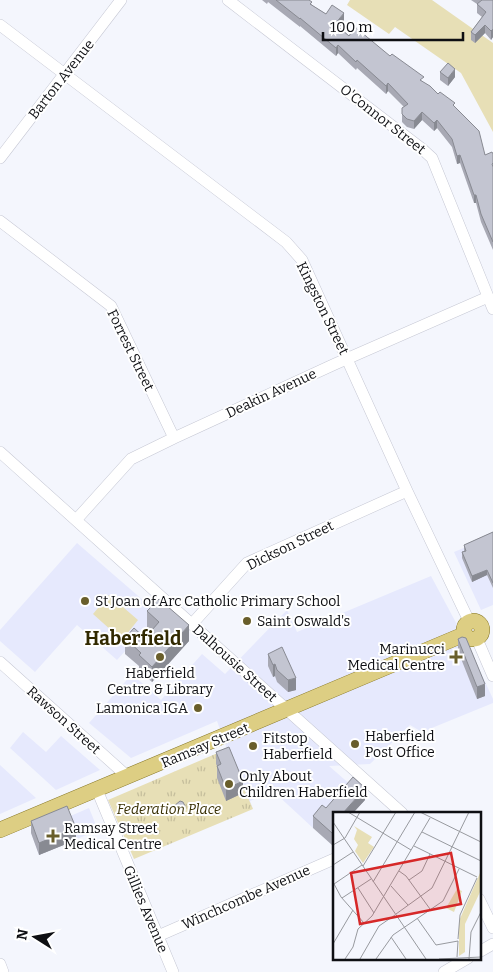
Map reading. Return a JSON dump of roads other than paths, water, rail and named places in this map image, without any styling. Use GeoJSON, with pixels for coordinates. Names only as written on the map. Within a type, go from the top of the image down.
{"type":"FeatureCollection","features":[{"type":"Feature","properties":{"kind":"main road","name":"Ramsay Street"},"geometry":{"type":"LineString","coordinates":[[0,830],[288,710],[477,628]]}},
{"type":"Feature","properties":{"kind":"street","name":"Barton Avenue"},"geometry":{"type":"LineString","coordinates":[[0,158],[121,0]]}},
{"type":"Feature","properties":{"kind":"street","name":"O'Connor Street"},"geometry":{"type":"LineString","coordinates":[[228,0],[422,148],[432,158],[493,309]]}},
{"type":"Feature","properties":{"kind":"street","name":"Kingston Street"},"geometry":{"type":"LineString","coordinates":[[0,25],[286,242],[302,260],[407,491],[477,628],[493,676]]}},
{"type":"Feature","properties":{"kind":"street","name":"Forrest Street"},"geometry":{"type":"LineString","coordinates":[[0,221],[111,306],[174,438]]}},
{"type":"Feature","properties":{"kind":"street","name":"Deakin Avenue"},"geometry":{"type":"LineString","coordinates":[[76,520],[132,460],[174,438],[488,297]]}},
{"type":"Feature","properties":{"kind":"street","name":"Dalhousie Street"},"geometry":{"type":"LineString","coordinates":[[0,452],[401,812]]}},
{"type":"Feature","properties":{"kind":"street","name":"Dickson Street"},"geometry":{"type":"LineString","coordinates":[[192,624],[246,563],[407,491]]}},
{"type":"Feature","properties":{"kind":"street","name":"Rawson Street"},"geometry":{"type":"LineString","coordinates":[[0,662],[128,777]]}},
{"type":"Feature","properties":{"kind":"street","name":"Gillies Avenue"},"geometry":{"type":"LineString","coordinates":[[96,790],[173,972]]}},
{"type":"Feature","properties":{"kind":"street","name":"Winchcombe Avenue"},"geometry":{"type":"LineString","coordinates":[[158,936],[333,859]]}},
{"type":"Feature","properties":{"kind":"street"},"geometry":{"type":"LineString","coordinates":[[480,901],[493,928]]}},
{"type":"Feature","properties":{"kind":"street"},"geometry":{"type":"LineString","coordinates":[[480,951],[493,944]]}},
{"type":"Feature","properties":{"kind":"street"},"geometry":{"type":"LineString","coordinates":[[444,972],[465,960]]}},
{"type":"Feature","properties":{"kind":"street"},"geometry":{"type":"LineString","coordinates":[[0,964],[3,972]]}},
{"type":"Feature","properties":{"kind":"place","name":"St Joan of Arc Catholic Primary School"},"geometry":{"type":"Point","coordinates":[85,601]}},
{"type":"Feature","properties":{"kind":"place","name":"Saint Oswald's"},"geometry":{"type":"Point","coordinates":[247,621]}},
{"type":"Feature","properties":{"kind":"place","name":"Haberfield Centre & Library"},"geometry":{"type":"Point","coordinates":[160,657]}},
{"type":"Feature","properties":{"kind":"place","name":"Marinucci Medical Centre"},"geometry":{"type":"Point","coordinates":[456,657]}},
{"type":"Feature","properties":{"kind":"place","name":"Lamonica IGA"},"geometry":{"type":"Point","coordinates":[198,708]}},
{"type":"Feature","properties":{"kind":"place","name":"Haberfield Post Office"},"geometry":{"type":"Point","coordinates":[355,744]}},
{"type":"Feature","properties":{"kind":"place","name":"Fitstop Haberfield"},"geometry":{"type":"Point","coordinates":[253,746]}},
{"type":"Feature","properties":{"kind":"place","name":"Only About Children Haberfield"},"geometry":{"type":"Point","coordinates":[229,784]}},
{"type":"Feature","properties":{"kind":"place","name":"Ramsay Street Medical Centre"},"geometry":{"type":"Point","coordinates":[53,836]}},
{"type":"Feature","properties":{"kind":"district","name":"Haberfield"},"geometry":{"type":"Point","coordinates":[133,638]}},
{"type":"Feature","properties":{"kind":"park label","name":"Federation Place"},"geometry":{"type":"Point","coordinates":[169,809]}}]}
